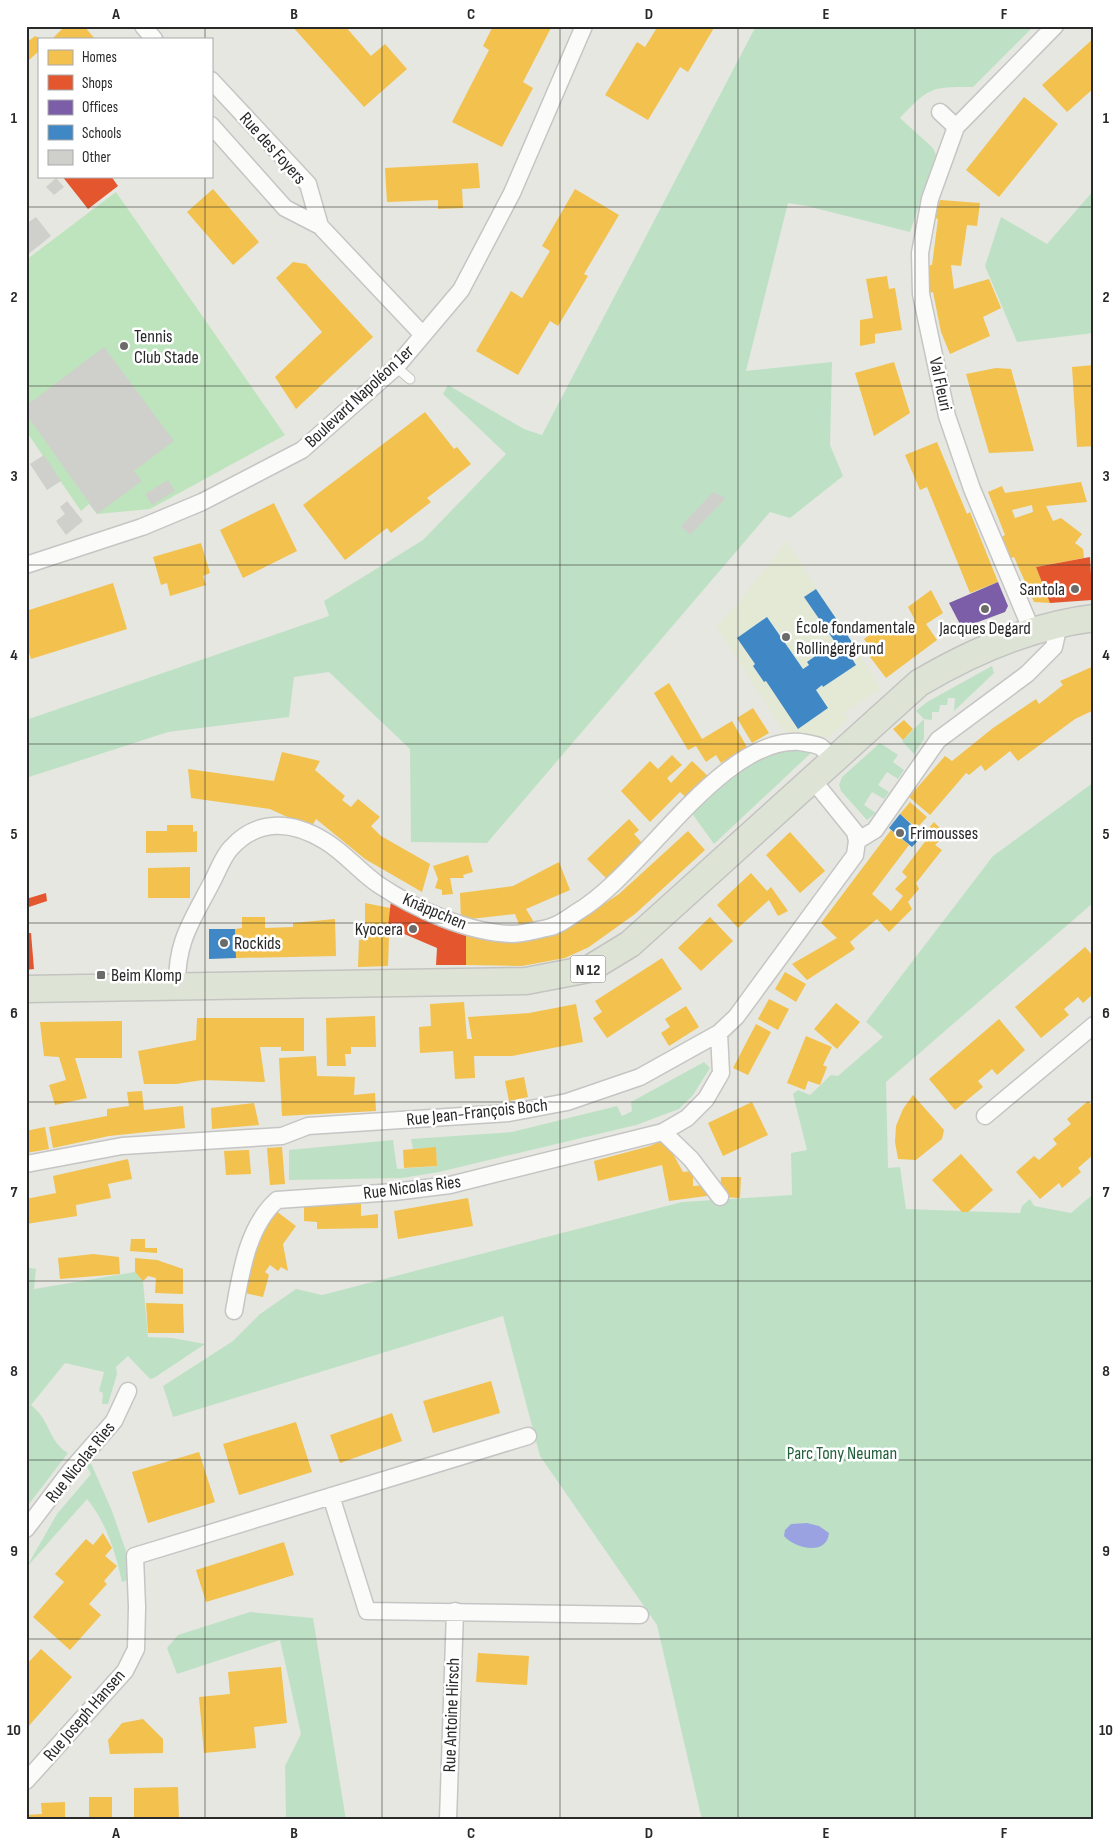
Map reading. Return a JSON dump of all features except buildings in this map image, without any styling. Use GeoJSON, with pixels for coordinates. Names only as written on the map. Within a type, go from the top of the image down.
{"type":"FeatureCollection","features":[{"type":"Feature","properties":{"kind":"main road","name":"N 12"},"geometry":{"type":"LineString","coordinates":[[26,989],[526,981],[589,969],[630,944],[919,683],[991,644],[1059,624],[1094,618]]}},
{"type":"Feature","properties":{"kind":"street"},"geometry":{"type":"LineString","coordinates":[[143,26],[153,38]]}},
{"type":"Feature","properties":{"kind":"street","name":"Boulevard Napoléon 1er"},"geometry":{"type":"LineString","coordinates":[[26,565],[142,527],[185,509],[302,450],[396,367],[461,290],[512,194],[583,33],[584,26]]}},
{"type":"Feature","properties":{"kind":"street","name":"Val Fleuri"},"geometry":{"type":"LineString","coordinates":[[1032,631],[972,489],[947,416],[921,294],[920,253],[930,199],[956,127],[1055,26]]}},
{"type":"Feature","properties":{"kind":"street","name":"Rue des Foyers"},"geometry":{"type":"LineString","coordinates":[[212,81],[308,184],[320,226]]}},
{"type":"Feature","properties":{"kind":"street"},"geometry":{"type":"LineString","coordinates":[[940,112],[956,127]]}},
{"type":"Feature","properties":{"kind":"street","name":"Rue des Foyers"},"geometry":{"type":"LineString","coordinates":[[212,127],[285,208],[320,226],[423,335]]}},
{"type":"Feature","properties":{"kind":"street"},"geometry":{"type":"LineString","coordinates":[[812,779],[849,822],[857,841],[875,830],[938,740],[1027,674],[1054,647],[1059,624]]}},
{"type":"Feature","properties":{"kind":"street","name":"Knäppchen"},"geometry":{"type":"LineString","coordinates":[[177,987],[176,969],[181,942],[230,849],[248,833],[270,824],[295,827],[325,841],[379,885],[418,907],[464,926],[513,934],[553,927],[589,906],[620,878],[705,790],[736,764],[765,747],[790,742],[807,743],[821,747],[833,760]]}},
{"type":"Feature","properties":{"kind":"street","name":"Rue Jean-François Boch"},"geometry":{"type":"LineString","coordinates":[[26,1164],[122,1146],[282,1136],[308,1126],[509,1113],[567,1102],[640,1077],[719,1033],[736,1017],[856,855],[857,841]]}},
{"type":"Feature","properties":{"kind":"street"},"geometry":{"type":"LineString","coordinates":[[985,1116],[1094,1025]]}},
{"type":"Feature","properties":{"kind":"street","name":"Rue Nicolas Ries"},"geometry":{"type":"LineString","coordinates":[[234,1311],[242,1265],[258,1224],[269,1207],[277,1200],[394,1192],[450,1185],[663,1132],[687,1118],[706,1099],[721,1073],[719,1033]]}},
{"type":"Feature","properties":{"kind":"street"},"geometry":{"type":"LineString","coordinates":[[663,1132],[691,1159],[720,1197]]}},
{"type":"Feature","properties":{"kind":"street","name":"Rue Nicolas Ries"},"geometry":{"type":"LineString","coordinates":[[26,1529],[71,1470],[114,1421],[128,1391]]}},
{"type":"Feature","properties":{"kind":"street"},"geometry":{"type":"LineString","coordinates":[[528,1436],[331,1496],[367,1611],[640,1615]]}},
{"type":"Feature","properties":{"kind":"street","name":"Rue Joseph Hansen"},"geometry":{"type":"LineString","coordinates":[[26,1781],[125,1671],[136,1649],[136,1556],[331,1496]]}},
{"type":"Feature","properties":{"kind":"street","name":"Rue Antoine Hirsch"},"geometry":{"type":"LineString","coordinates":[[448,1820],[455,1611]]}},
{"type":"Feature","properties":{"kind":"lane"},"geometry":{"type":"LineString","coordinates":[[396,367],[410,379]]}},
{"type":"Feature","properties":{"kind":"shaded area","name":"École fondamentale Rollingergrund"},"geometry":{"type":"Polygon","coordinates":[[[786,541],[881,688],[844,713],[848,719],[829,737],[788,738],[716,626],[741,600],[786,541]]]}},
{"type":"Feature","properties":{"kind":"green space"},"geometry":{"type":"Polygon","coordinates":[[[756,26],[1034,26],[973,87],[948,87],[932,91],[918,100],[900,118],[933,148],[936,155],[910,232],[788,203],[746,371],[832,362],[830,445],[843,476],[790,518],[770,512],[487,843],[411,842],[410,749],[329,672],[294,677],[289,717],[168,732],[26,778],[26,720],[329,616],[324,601],[423,540],[506,454],[443,394],[448,385],[524,429],[542,435],[756,26]]]}},
{"type":"Feature","properties":{"kind":"green space"},"geometry":{"type":"Polygon","coordinates":[[[1094,190],[1094,333],[1017,342],[985,266],[1001,217],[1047,244],[1094,190]]]}},
{"type":"Feature","properties":{"kind":"green space","name":"Tennis Club Stade"},"geometry":{"type":"Polygon","coordinates":[[[116,192],[285,435],[150,509],[97,514],[89,504],[81,511],[26,431],[26,260],[116,192]]]}},
{"type":"Feature","properties":{"kind":"green space"},"geometry":{"type":"Polygon","coordinates":[[[992,666],[994,673],[954,711],[955,698],[948,698],[947,705],[940,705],[939,712],[932,712],[932,720],[924,719],[916,711],[927,702],[992,666]]]}},
{"type":"Feature","properties":{"kind":"green space"},"geometry":{"type":"Polygon","coordinates":[[[924,719],[924,739],[914,754],[902,741],[924,719]]]}},
{"type":"Feature","properties":{"kind":"green space"},"geometry":{"type":"Polygon","coordinates":[[[880,743],[898,755],[893,762],[904,770],[898,779],[887,772],[878,785],[889,792],[884,799],[872,792],[864,805],[876,813],[867,820],[841,791],[839,785],[842,777],[880,743]]]}},
{"type":"Feature","properties":{"kind":"green space"},"geometry":{"type":"Polygon","coordinates":[[[800,746],[813,751],[714,844],[691,812],[715,789],[767,751],[800,746]]]}},
{"type":"Feature","properties":{"kind":"green space","name":"Parc Tony Neuman"},"geometry":{"type":"Polygon","coordinates":[[[1094,782],[1094,902],[886,1082],[888,1168],[900,1167],[906,1209],[1020,1213],[1022,1206],[1030,1199],[1034,1206],[1071,1213],[1092,1195],[1094,1197],[1094,1820],[702,1820],[657,1625],[540,1456],[503,1316],[173,1417],[163,1386],[233,1341],[260,1314],[296,1289],[322,1295],[682,1202],[792,1195],[791,1153],[807,1150],[793,1094],[798,1090],[810,1095],[831,1075],[838,1076],[883,1037],[866,1022],[993,856],[1094,782]]]}},
{"type":"Feature","properties":{"kind":"green space"},"geometry":{"type":"Polygon","coordinates":[[[704,1062],[710,1068],[693,1095],[679,1109],[636,1125],[439,1172],[402,1178],[289,1180],[289,1150],[393,1140],[397,1169],[437,1166],[436,1148],[413,1149],[411,1139],[512,1132],[617,1106],[622,1116],[632,1111],[631,1102],[704,1062]]]}},
{"type":"Feature","properties":{"kind":"green space"},"geometry":{"type":"Polygon","coordinates":[[[26,1267],[36,1269],[34,1289],[135,1272],[143,1281],[148,1337],[172,1338],[205,1344],[150,1379],[128,1356],[116,1367],[117,1374],[108,1404],[102,1404],[103,1393],[99,1391],[104,1372],[65,1363],[31,1405],[38,1411],[57,1443],[68,1453],[26,1508],[26,1267]]]}},
{"type":"Feature","properties":{"kind":"green space"},"geometry":{"type":"Polygon","coordinates":[[[90,1461],[112,1511],[135,1577],[122,1582],[105,1528],[87,1499],[26,1568],[57,1514],[91,1474],[86,1465],[90,1461]]]}},
{"type":"Feature","properties":{"kind":"green space"},"geometry":{"type":"Polygon","coordinates":[[[250,1612],[313,1618],[346,1820],[286,1820],[285,1766],[301,1734],[280,1640],[177,1674],[167,1648],[178,1635],[250,1612]]]}},
{"type":"Feature","properties":{"kind":"water"},"geometry":{"type":"Polygon","coordinates":[[[807,1523],[819,1526],[829,1533],[823,1545],[810,1548],[803,1547],[789,1541],[784,1536],[785,1530],[791,1524],[807,1523]]]}},
{"type":"Feature","properties":{"kind":"place","name":"Tennis Club Stade"},"geometry":{"type":"Point","coordinates":[124,346]}},
{"type":"Feature","properties":{"kind":"place","name":"Santola"},"geometry":{"type":"Point","coordinates":[1075,589]}},
{"type":"Feature","properties":{"kind":"place","name":"Jacques Degard"},"geometry":{"type":"Point","coordinates":[985,609]}},
{"type":"Feature","properties":{"kind":"place","name":"École fondamentale Rollingergrund"},"geometry":{"type":"Point","coordinates":[786,637]}},
{"type":"Feature","properties":{"kind":"place","name":"Frimousses"},"geometry":{"type":"Point","coordinates":[900,833]}},
{"type":"Feature","properties":{"kind":"place","name":"Kyocera"},"geometry":{"type":"Point","coordinates":[413,929]}},
{"type":"Feature","properties":{"kind":"place","name":"Rockids"},"geometry":{"type":"Point","coordinates":[224,943]}},
{"type":"Feature","properties":{"kind":"place","name":"Beim Klomp"},"geometry":{"type":"Point","coordinates":[101,975]}}]}
